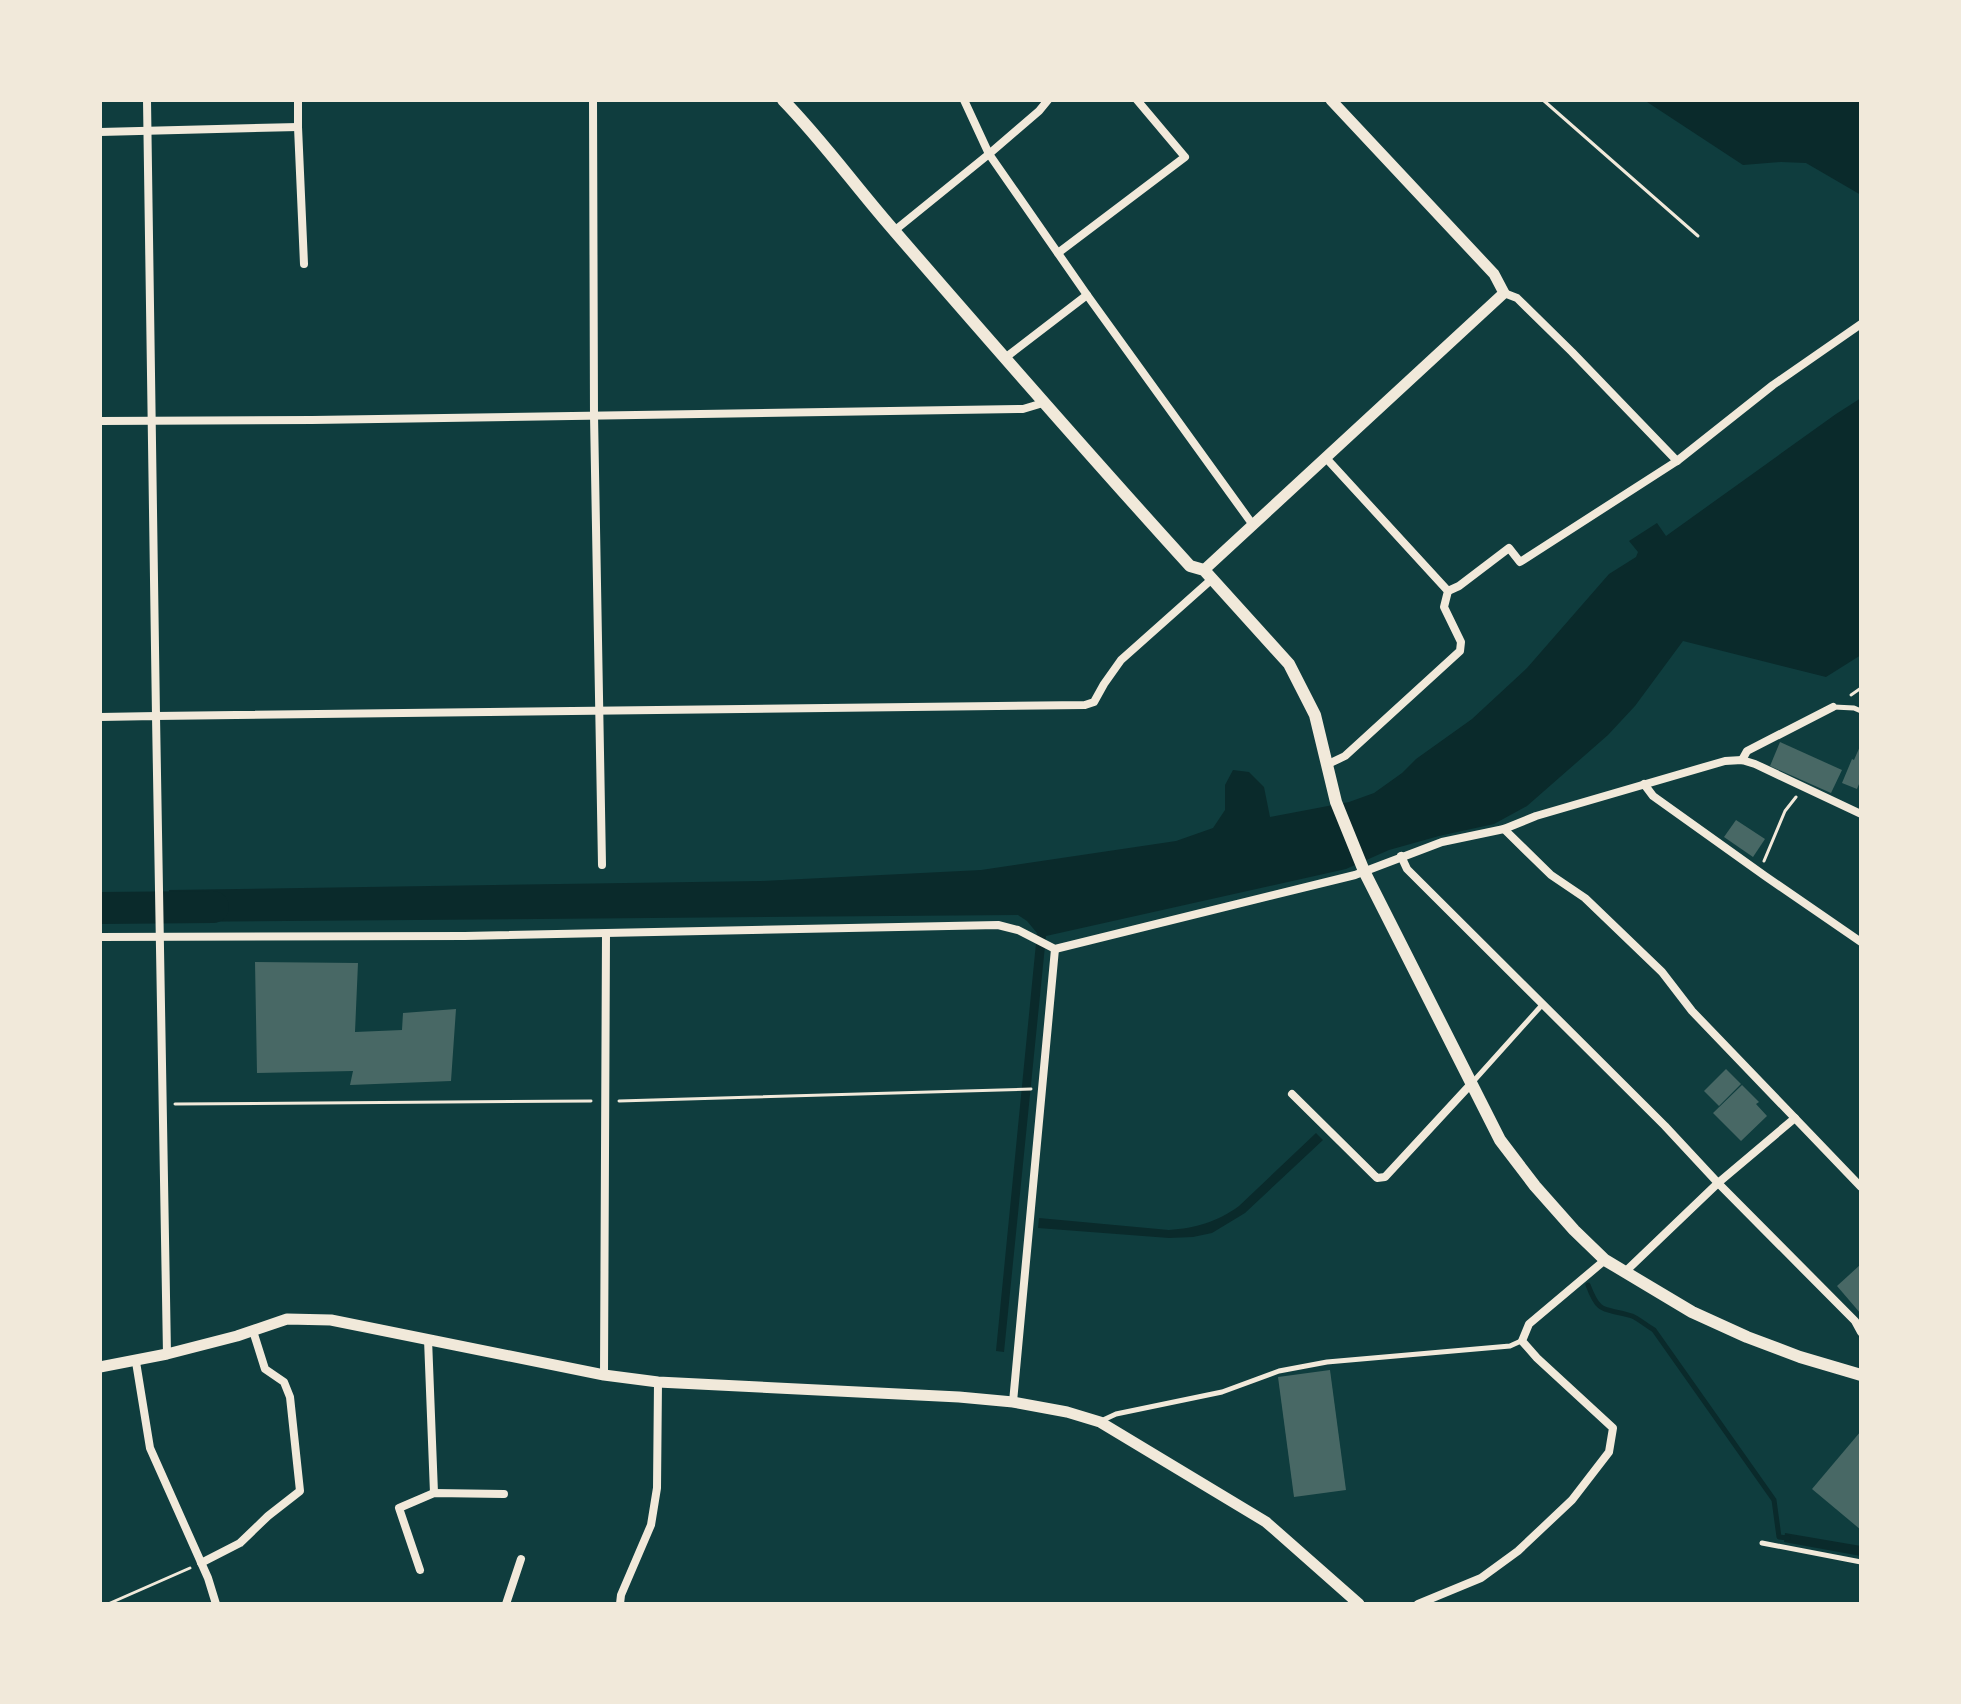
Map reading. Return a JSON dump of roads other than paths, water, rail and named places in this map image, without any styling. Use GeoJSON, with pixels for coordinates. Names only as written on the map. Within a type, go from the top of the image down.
{"type":"FeatureCollection","features":[{"type":"Feature","properties":{"kind":"main road"},"geometry":{"type":"LineString","coordinates":[[783,100],[1043,403],[1190,566],[1208,574],[1289,664],[1315,715],[1336,802],[1363,868],[1500,1140],[1535,1186],[1605,1260],[1692,1312],[1800,1357],[1861,1375]]}},
{"type":"Feature","properties":{"kind":"street"},"geometry":{"type":"LineString","coordinates":[[147,100],[167,1354]]}},
{"type":"Feature","properties":{"kind":"street"},"geometry":{"type":"LineString","coordinates":[[298,100],[304,264]]}},
{"type":"Feature","properties":{"kind":"street"},"geometry":{"type":"LineString","coordinates":[[593,100],[594,415],[602,865]]}},
{"type":"Feature","properties":{"kind":"street"},"geometry":{"type":"LineString","coordinates":[[964,100],[989,154],[1253,525]]}},
{"type":"Feature","properties":{"kind":"street"},"geometry":{"type":"LineString","coordinates":[[894,231],[989,154],[1048,100]]}},
{"type":"Feature","properties":{"kind":"street"},"geometry":{"type":"LineString","coordinates":[[1058,253],[1185,157],[1137,100]]}},
{"type":"Feature","properties":{"kind":"street"},"geometry":{"type":"LineString","coordinates":[[1331,100],[1494,274],[1504,293],[1517,298],[1677,461]]}},
{"type":"Feature","properties":{"kind":"street"},"geometry":{"type":"LineString","coordinates":[[100,132],[298,127]]}},
{"type":"Feature","properties":{"kind":"street"},"geometry":{"type":"LineString","coordinates":[[100,717],[1085,705],[1094,702],[1121,660],[1253,525],[1504,293]]}},
{"type":"Feature","properties":{"kind":"street"},"geometry":{"type":"LineString","coordinates":[[1005,358],[1087,295]]}},
{"type":"Feature","properties":{"kind":"street"},"geometry":{"type":"LineString","coordinates":[[1448,591],[1509,548],[1520,562],[1677,461],[1773,385],[1861,324]]}},
{"type":"Feature","properties":{"kind":"street"},"geometry":{"type":"LineString","coordinates":[[100,421],[1023,409],[1043,403]]}},
{"type":"Feature","properties":{"kind":"street"},"geometry":{"type":"LineString","coordinates":[[1326,458],[1448,591]]}},
{"type":"Feature","properties":{"kind":"street"},"geometry":{"type":"LineString","coordinates":[[1326,765],[1345,756],[1460,651],[1461,642],[1444,607],[1448,591]]}},
{"type":"Feature","properties":{"kind":"street"},"geometry":{"type":"LineString","coordinates":[[1742,760],[1747,751],[1833,707]]}},
{"type":"Feature","properties":{"kind":"street"},"geometry":{"type":"LineString","coordinates":[[100,937],[160,933],[606,934],[998,925],[1018,930],[1055,949],[1363,868],[1442,842],[1504,829],[1536,816],[1725,761],[1742,760],[1755,764],[1861,814]]}},
{"type":"Feature","properties":{"kind":"street"},"geometry":{"type":"LineString","coordinates":[[1644,784],[1653,796],[1861,942]]}},
{"type":"Feature","properties":{"kind":"street"},"geometry":{"type":"LineString","coordinates":[[1504,829],[1551,875],[1585,898],[1662,972],[1692,1011],[1861,1187]]}},
{"type":"Feature","properties":{"kind":"street"},"geometry":{"type":"LineString","coordinates":[[1401,856],[1407,869],[1665,1126],[1855,1321],[1861,1332]]}},
{"type":"Feature","properties":{"kind":"street"},"geometry":{"type":"LineString","coordinates":[[604,1375],[606,934]]}},
{"type":"Feature","properties":{"kind":"street"},"geometry":{"type":"LineString","coordinates":[[1013,1402],[1055,949]]}},
{"type":"Feature","properties":{"kind":"street"},"geometry":{"type":"LineString","coordinates":[[1292,1094],[1377,1178],[1385,1177],[1471,1084]]}},
{"type":"Feature","properties":{"kind":"street"},"geometry":{"type":"LineString","coordinates":[[1625,1272],[1718,1183],[1795,1118]]}},
{"type":"Feature","properties":{"kind":"street"},"geometry":{"type":"LineString","coordinates":[[1418,1604],[1481,1578],[1518,1551],[1572,1500],[1609,1452],[1613,1428],[1522,1341],[1529,1324],[1605,1260]]}},
{"type":"Feature","properties":{"kind":"street"},"geometry":{"type":"LineString","coordinates":[[100,1367],[136,1362],[287,1319],[331,1320],[604,1375],[658,1382],[959,1397],[1013,1402],[1067,1412],[1100,1422],[1266,1522],[1359,1604]]}},
{"type":"Feature","properties":{"kind":"street"},"geometry":{"type":"LineString","coordinates":[[201,1563],[240,1543],[300,1491],[290,1397],[284,1382],[265,1369],[253,1331]]}},
{"type":"Feature","properties":{"kind":"street"},"geometry":{"type":"LineString","coordinates":[[428,1339],[434,1493]]}},
{"type":"Feature","properties":{"kind":"street"},"geometry":{"type":"LineString","coordinates":[[136,1362],[150,1448],[216,1604]]}},
{"type":"Feature","properties":{"kind":"street"},"geometry":{"type":"LineString","coordinates":[[620,1604],[651,1525],[657,1488],[658,1382]]}},
{"type":"Feature","properties":{"kind":"street"},"geometry":{"type":"LineString","coordinates":[[420,1570],[399,1508],[434,1493],[504,1494]]}},
{"type":"Feature","properties":{"kind":"street"},"geometry":{"type":"LineString","coordinates":[[506,1604],[521,1559]]}},
{"type":"Feature","properties":{"kind":"lane"},"geometry":{"type":"LineString","coordinates":[[1833,707],[1861,711]]}},
{"type":"Feature","properties":{"kind":"lane"},"geometry":{"type":"LineString","coordinates":[[1471,1084],[1542,1005]]}},
{"type":"Feature","properties":{"kind":"lane"},"geometry":{"type":"LineString","coordinates":[[1100,1422],[1116,1414],[1222,1392],[1279,1371],[1327,1362],[1510,1346],[1522,1341]]}},
{"type":"Feature","properties":{"kind":"lane"},"geometry":{"type":"LineString","coordinates":[[1762,1543],[1861,1562]]}},
{"type":"Feature","properties":{"kind":"water"},"geometry":{"type":"Polygon","coordinates":[[[1644,100],[1861,100],[1861,195],[1806,163],[1743,165],[1644,100]]]}},
{"type":"Feature","properties":{"kind":"water"},"geometry":{"type":"Polygon","coordinates":[[[1861,398],[1861,655],[1826,677],[1683,641],[1635,706],[1608,735],[1527,806],[1494,824],[1389,850],[1346,869],[1046,936],[1004,1352],[996,1351],[1037,933],[1018,915],[170,922],[169,890],[761,881],[981,870],[1176,841],[1213,828],[1225,810],[1225,785],[1233,770],[1249,772],[1264,787],[1270,817],[1349,802],[1374,793],[1402,773],[1416,759],[1472,719],[1527,668],[1609,574],[1636,557],[1638,552],[1629,541],[1657,523],[1666,536],[1861,398]]]}},
{"type":"Feature","properties":{"kind":"water"},"geometry":{"type":"Polygon","coordinates":[[[1316,1133],[1323,1140],[1245,1213],[1212,1233],[1169,1238],[1038,1228],[1039,1218],[1169,1230],[1206,1223],[1239,1206],[1316,1133]]]}},
{"type":"Feature","properties":{"kind":"water"},"geometry":{"type":"Polygon","coordinates":[[[1785,1533],[1861,1546],[1861,1556],[1784,1542],[1785,1533]]]}},
{"type":"Feature","properties":{"kind":"waterway"},"geometry":{"type":"LineString","coordinates":[[100,908],[213,907]]}},
{"type":"Feature","properties":{"kind":"waterway"},"geometry":{"type":"LineString","coordinates":[[1588,1285],[1596,1302],[1604,1309],[1632,1316],[1654,1330],[1774,1500],[1779,1537],[1788,1538]]}}]}
